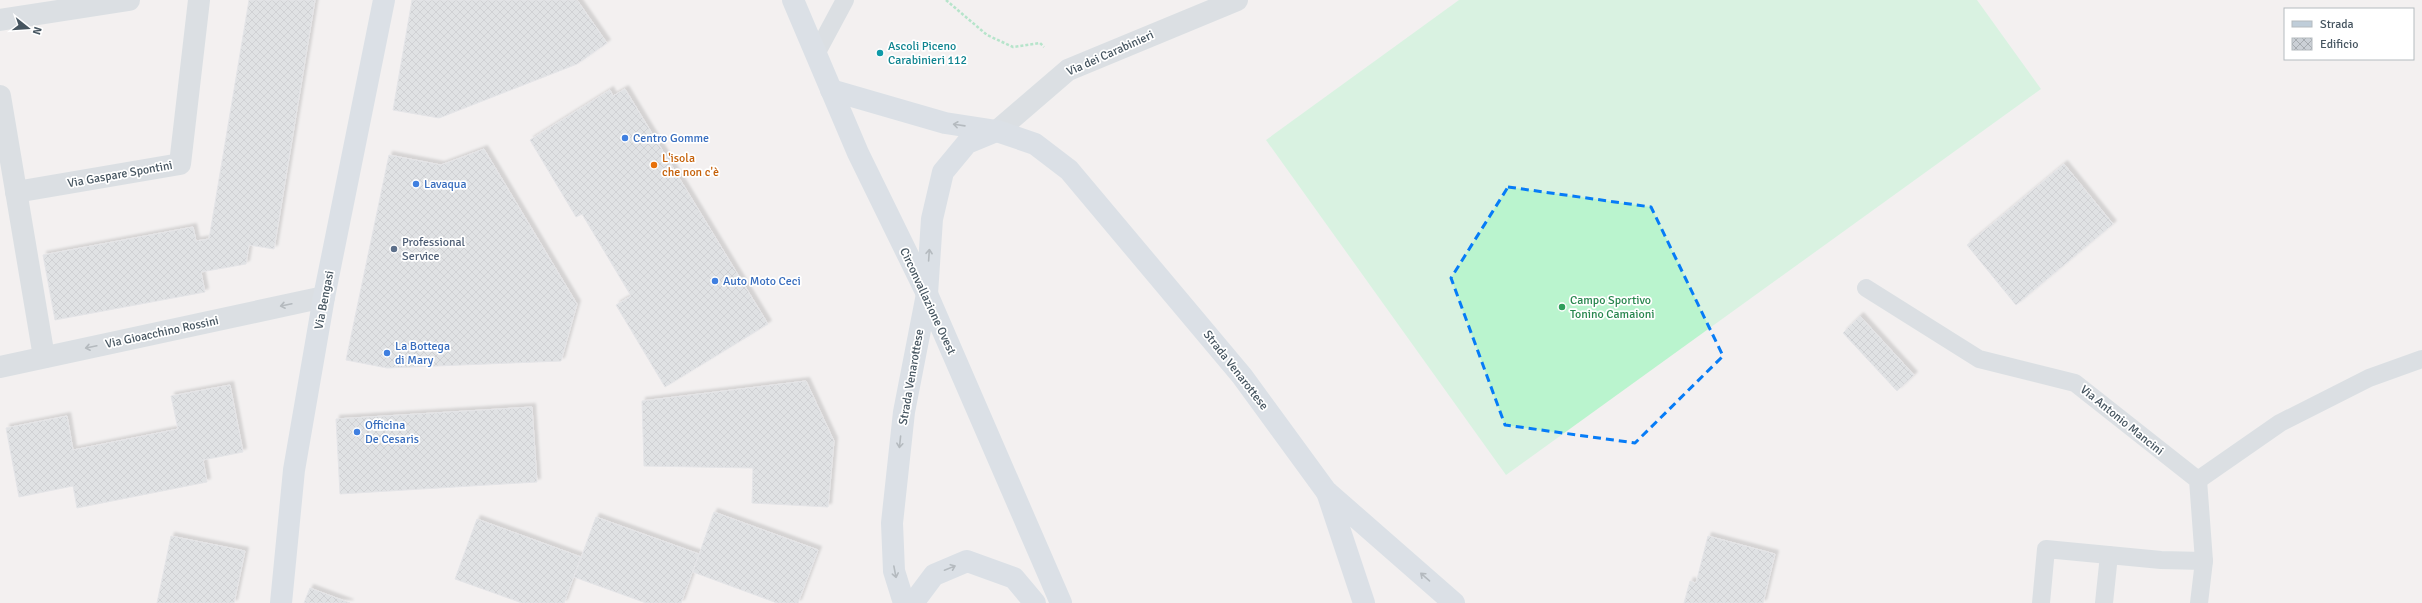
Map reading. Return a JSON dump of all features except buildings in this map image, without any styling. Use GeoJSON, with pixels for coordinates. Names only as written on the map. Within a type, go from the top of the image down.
{"type":"FeatureCollection","features":[{"type":"Feature","properties":{"kind":"main road","name":"Via Bengasi"},"geometry":{"type":"LineString","coordinates":[[281,603],[294,470],[324,297],[384,0]]}},
{"type":"Feature","properties":{"kind":"main road","name":"Circonvallazione Ovest"},"geometry":{"type":"LineString","coordinates":[[793,0],[858,153],[927,294],[1061,603]]}},
{"type":"Feature","properties":{"kind":"main road","name":"Strada Venarottese"},"geometry":{"type":"LineString","coordinates":[[831,90],[945,123],[997,131],[1035,144],[1069,170],[1242,376],[1326,491],[1454,603]]}},
{"type":"Feature","properties":{"kind":"main road","name":"Strada Venarottese"},"geometry":{"type":"LineString","coordinates":[[904,603],[894,571],[892,524],[904,412],[927,294],[932,219],[943,172],[967,143],[997,131]]}},
{"type":"Feature","properties":{"kind":"main road","name":"Strada Venarottese"},"geometry":{"type":"LineString","coordinates":[[1326,491],[1364,603]]}},
{"type":"Feature","properties":{"kind":"main road"},"geometry":{"type":"LineString","coordinates":[[913,603],[934,575],[967,561],[1014,578],[1035,603]]}},
{"type":"Feature","properties":{"kind":"street"},"geometry":{"type":"LineString","coordinates":[[0,20],[129,0]]}},
{"type":"Feature","properties":{"kind":"street","name":"Via Gaspare Spontini"},"geometry":{"type":"LineString","coordinates":[[16,192],[180,164],[199,0]]}},
{"type":"Feature","properties":{"kind":"street","name":"Via dei Carabinieri"},"geometry":{"type":"LineString","coordinates":[[997,131],[1068,70],[1237,0]]}},
{"type":"Feature","properties":{"kind":"street"},"geometry":{"type":"LineString","coordinates":[[0,96],[44,357]]}},
{"type":"Feature","properties":{"kind":"street","name":"Via Gioacchino Rossini"},"geometry":{"type":"LineString","coordinates":[[0,367],[324,297]]}},
{"type":"Feature","properties":{"kind":"lane"},"geometry":{"type":"LineString","coordinates":[[816,54],[844,0]]}},
{"type":"Feature","properties":{"kind":"lane","name":"Via Antonio Mancini"},"geometry":{"type":"LineString","coordinates":[[1866,288],[1979,359],[2075,383],[2198,480]]}},
{"type":"Feature","properties":{"kind":"lane"},"geometry":{"type":"LineString","coordinates":[[2198,603],[2204,561],[2198,480],[2280,423],[2369,378],[2422,359]]}},
{"type":"Feature","properties":{"kind":"lane"},"geometry":{"type":"LineString","coordinates":[[2041,603],[2046,549],[2109,555],[2204,561]]}},
{"type":"Feature","properties":{"kind":"lane"},"geometry":{"type":"LineString","coordinates":[[2104,603],[2109,555]]}},
{"type":"Feature","properties":{"kind":"path"},"geometry":{"type":"LineString","coordinates":[[946,0],[987,35],[1013,47],[1040,43],[1068,70]]}},
{"type":"Feature","properties":{"kind":"highlighted area"},"geometry":{"type":"Polygon","coordinates":[[[1508,187],[1651,207],[1723,356],[1635,443],[1505,425],[1451,278],[1508,187]]]}},
{"type":"Feature","properties":{"kind":"green space","name":"Campo Sportivo Tonino Camaioni"},"geometry":{"type":"Polygon","coordinates":[[[1459,0],[1977,0],[2041,89],[1506,475],[1266,140],[1459,0]]]}},
{"type":"Feature","properties":{"kind":"place","name":"Ascoli Piceno Carabinieri 112"},"geometry":{"type":"Point","coordinates":[880,53]}},
{"type":"Feature","properties":{"kind":"place","name":"Centro Gomme"},"geometry":{"type":"Point","coordinates":[625,138]}},
{"type":"Feature","properties":{"kind":"place","name":"L'isola che non c'è"},"geometry":{"type":"Point","coordinates":[654,165]}},
{"type":"Feature","properties":{"kind":"place","name":"Lavaqua"},"geometry":{"type":"Point","coordinates":[416,184]}},
{"type":"Feature","properties":{"kind":"place","name":"Professional Service"},"geometry":{"type":"Point","coordinates":[394,249]}},
{"type":"Feature","properties":{"kind":"place","name":"Auto Moto Ceci"},"geometry":{"type":"Point","coordinates":[715,281]}},
{"type":"Feature","properties":{"kind":"place","name":"Campo Sportivo Tonino Camaioni"},"geometry":{"type":"Point","coordinates":[1562,307]}},
{"type":"Feature","properties":{"kind":"place","name":"La Bottega di Mary"},"geometry":{"type":"Point","coordinates":[387,353]}},
{"type":"Feature","properties":{"kind":"place","name":"Officina De Cesaris"},"geometry":{"type":"Point","coordinates":[357,432]}}]}
